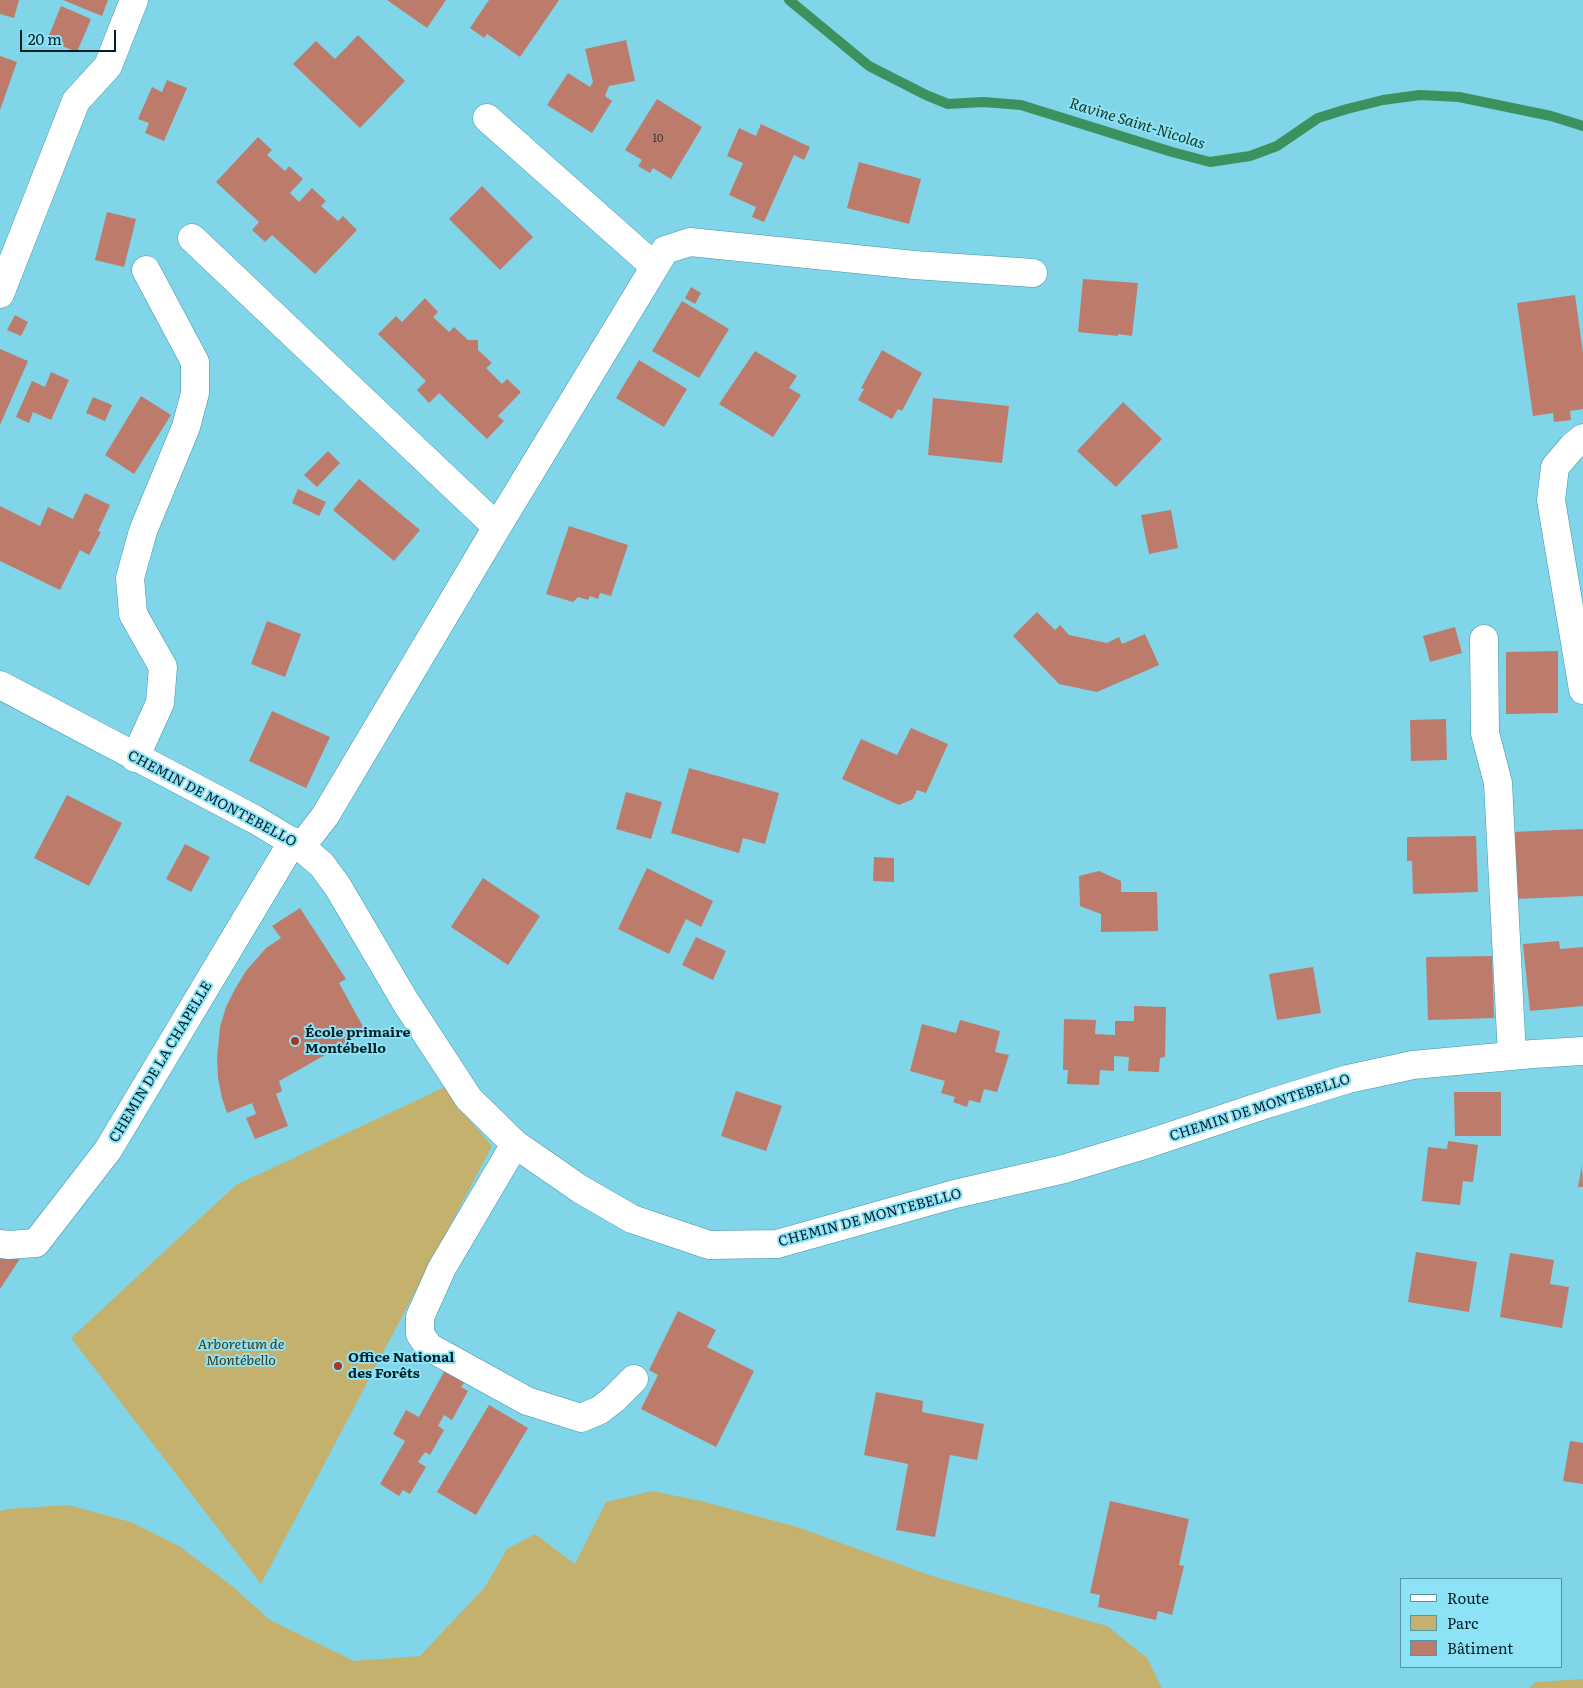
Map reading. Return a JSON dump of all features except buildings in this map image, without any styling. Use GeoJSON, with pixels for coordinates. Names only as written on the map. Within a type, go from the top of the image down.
{"type":"FeatureCollection","features":[{"type":"Feature","properties":{"kind":"street"},"geometry":{"type":"LineString","coordinates":[[0,294],[76,101],[108,66],[134,0]]}},
{"type":"Feature","properties":{"kind":"street"},"geometry":{"type":"LineString","coordinates":[[487,118],[654,266]]}},
{"type":"Feature","properties":{"kind":"street"},"geometry":{"type":"LineString","coordinates":[[192,238],[497,527]]}},
{"type":"Feature","properties":{"kind":"street"},"geometry":{"type":"LineString","coordinates":[[297,844],[325,816],[665,250],[690,242],[914,265],[1033,273]]}},
{"type":"Feature","properties":{"kind":"street"},"geometry":{"type":"LineString","coordinates":[[135,758],[160,703],[163,667],[133,614],[130,578],[143,531],[186,427],[195,393],[195,362],[146,270]]}},
{"type":"Feature","properties":{"kind":"street"},"geometry":{"type":"LineString","coordinates":[[1583,438],[1573,446],[1555,468],[1551,500],[1583,690]]}},
{"type":"Feature","properties":{"kind":"street"},"geometry":{"type":"LineString","coordinates":[[1484,640],[1485,733],[1498,783],[1512,1056]]}},
{"type":"Feature","properties":{"kind":"street","name":"CHEMIN DE MONTEBELLO"},"geometry":{"type":"LineString","coordinates":[[0,686],[254,819],[297,844],[322,865],[338,887],[405,1001],[469,1100],[515,1144],[580,1189],[632,1219],[709,1245],[776,1244],[955,1194],[1064,1169],[1348,1079],[1413,1065],[1583,1051]]}},
{"type":"Feature","properties":{"kind":"street","name":"CHEMIN DE LA CHAPELLE"},"geometry":{"type":"LineString","coordinates":[[0,1244],[36,1243],[108,1150],[297,844]]}},
{"type":"Feature","properties":{"kind":"street"},"geometry":{"type":"LineString","coordinates":[[515,1144],[442,1268],[420,1317],[420,1334],[429,1348],[527,1401],[581,1418],[600,1410],[634,1379]]}},
{"type":"Feature","properties":{"kind":"green space","name":"Arboretum de Montébello"},"geometry":{"type":"Polygon","coordinates":[[[445,1087],[492,1146],[261,1584],[71,1338],[236,1185],[445,1087]]]}},
{"type":"Feature","properties":{"kind":"green space"},"geometry":{"type":"Polygon","coordinates":[[[652,1491],[701,1501],[797,1527],[932,1576],[1107,1626],[1147,1658],[1162,1688],[0,1688],[0,1511],[68,1505],[131,1522],[179,1546],[232,1586],[270,1620],[354,1661],[420,1656],[485,1587],[507,1549],[535,1534],[575,1564],[606,1502],[652,1491]]]}},
{"type":"Feature","properties":{"kind":"green space"},"geometry":{"type":"Polygon","coordinates":[[[1583,1679],[1583,1688],[1529,1688],[1536,1682],[1583,1679]]]}},
{"type":"Feature","properties":{"kind":"waterway","name":"Ravine Saint-Nicolas"},"geometry":{"type":"LineString","coordinates":[[789,0],[869,66],[948,104],[983,102],[1021,105],[1210,162],[1250,156],[1277,146],[1318,118],[1383,100],[1420,95],[1459,97],[1551,116],[1583,126]]}},
{"type":"Feature","properties":{"kind":"place","name":"École primaire Montébello"},"geometry":{"type":"Point","coordinates":[295,1041]}},
{"type":"Feature","properties":{"kind":"place","name":"Office National des Forêts"},"geometry":{"type":"Point","coordinates":[338,1366]}}]}
